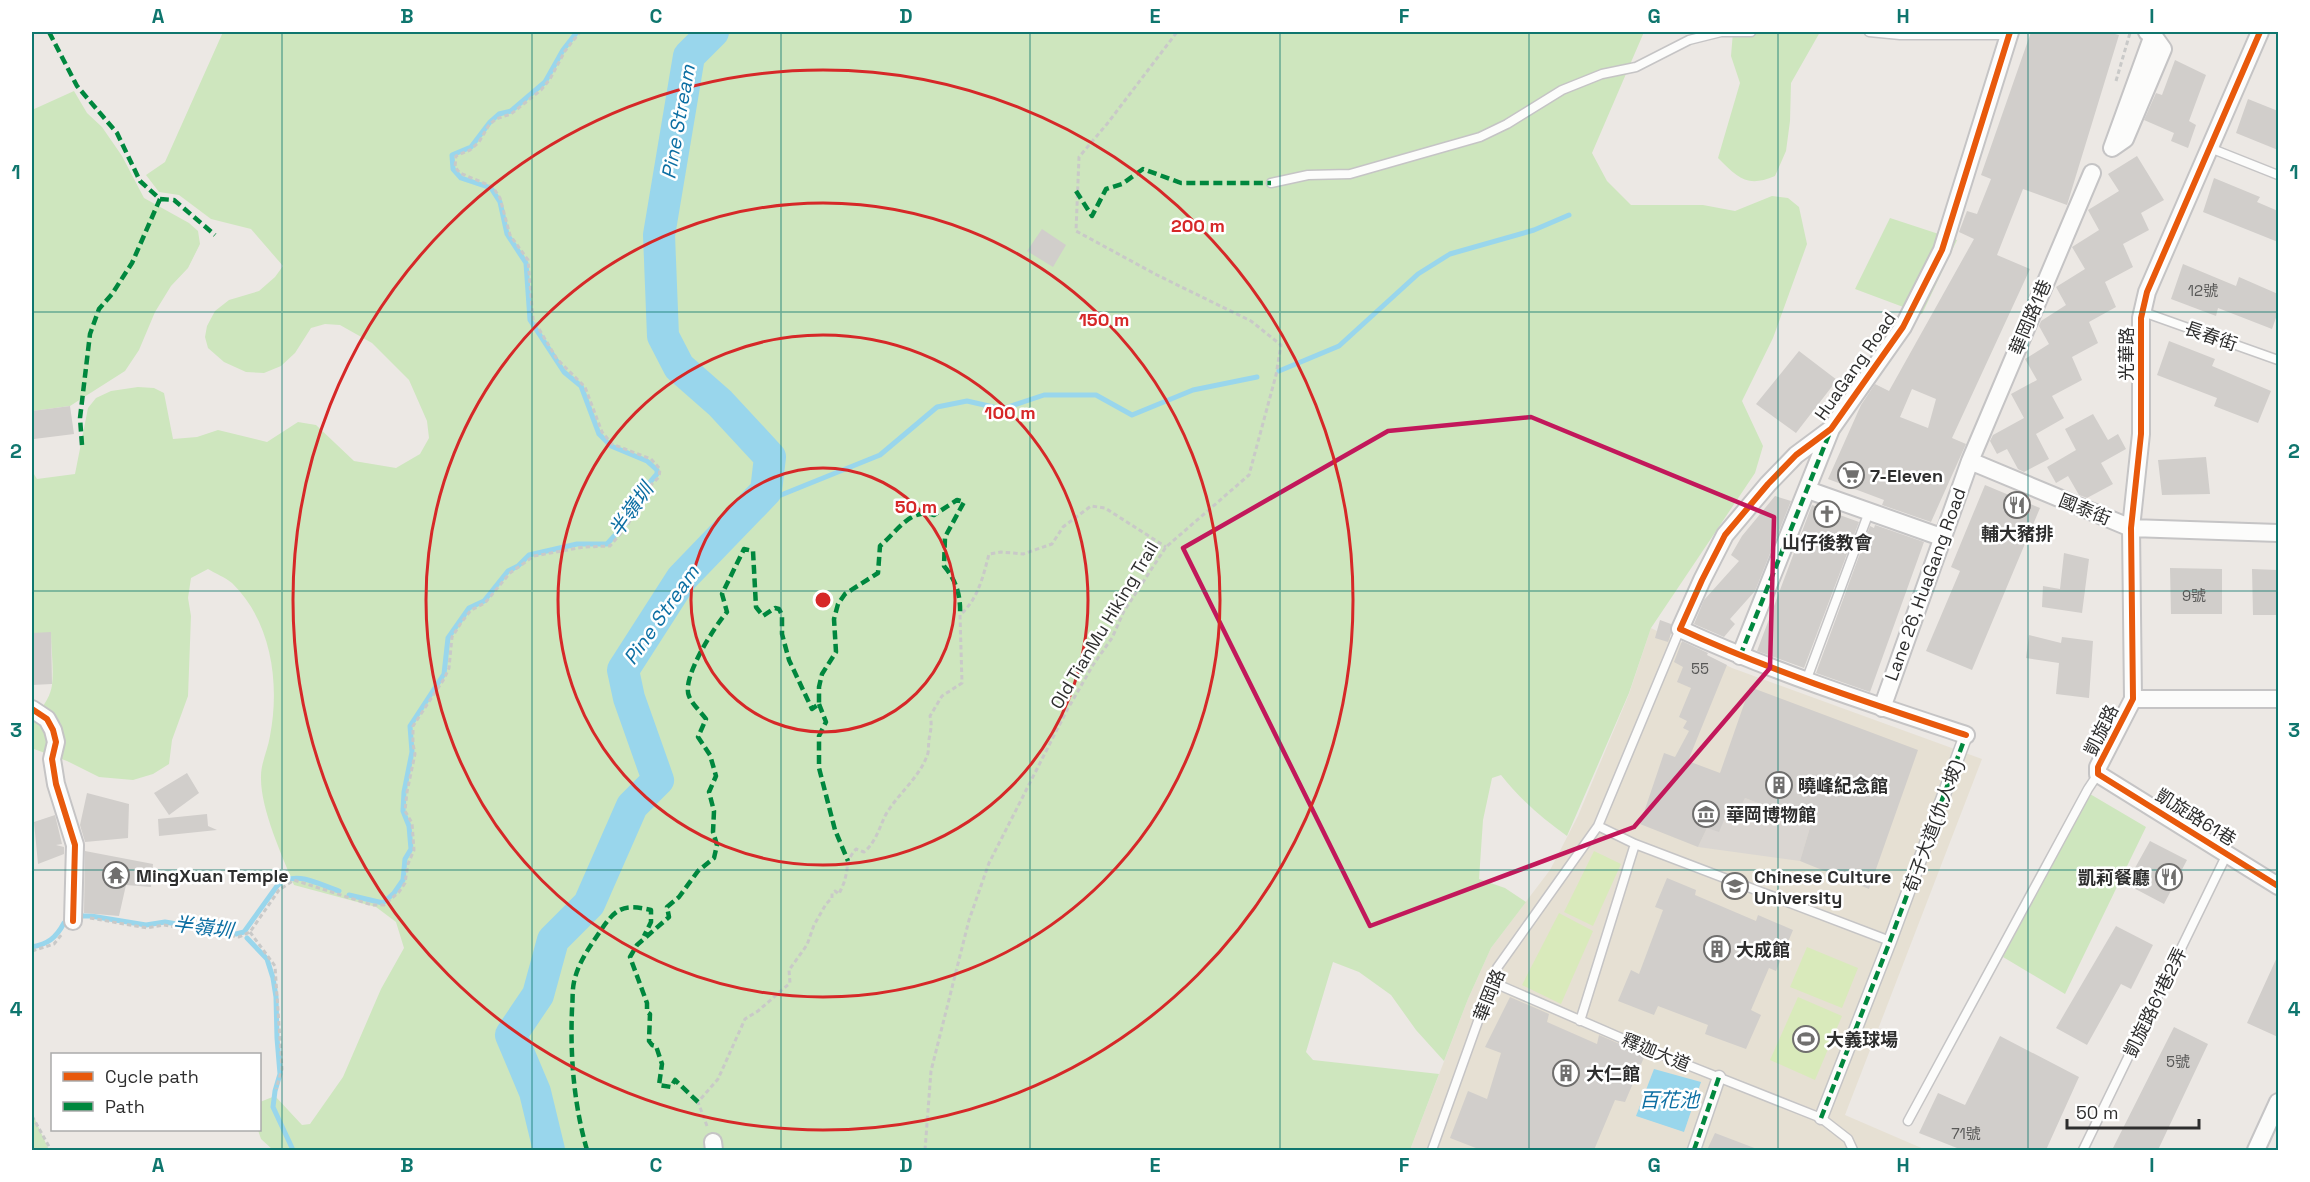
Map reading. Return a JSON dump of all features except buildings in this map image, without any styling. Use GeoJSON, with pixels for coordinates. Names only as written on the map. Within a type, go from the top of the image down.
{"type":"FeatureCollection","features":[{"type":"Feature","properties":{"kind":"street","name":"光華路"},"geometry":{"type":"LineString","coordinates":[[2133,699],[2131,528],[2141,434],[2143,312],[2147,292],[2260,32]]}},
{"type":"Feature","properties":{"kind":"street","name":"HuaGang Road"},"geometry":{"type":"LineString","coordinates":[[1680,629],[1725,535],[1796,455],[1831,429],[1903,327],[1942,250],[2009,33]]}},
{"type":"Feature","properties":{"kind":"street"},"geometry":{"type":"LineString","coordinates":[[2150,33],[2163,49],[2125,139],[2112,148],[2116,136],[2150,33]]}},
{"type":"Feature","properties":{"kind":"street","name":"華岡路1巷"},"geometry":{"type":"LineString","coordinates":[[1970,461],[2092,173]]}},
{"type":"Feature","properties":{"kind":"street"},"geometry":{"type":"LineString","coordinates":[[1740,656],[1831,429]]}},
{"type":"Feature","properties":{"kind":"street","name":"國泰街"},"geometry":{"type":"LineString","coordinates":[[1970,461],[2131,528],[2278,533]]}},
{"type":"Feature","properties":{"kind":"street","name":"Lane 26, HuaGang Road"},"geometry":{"type":"LineString","coordinates":[[1882,708],[1941,537],[1970,461]]}},
{"type":"Feature","properties":{"kind":"street"},"geometry":{"type":"LineString","coordinates":[[1808,489],[1941,537]]}},
{"type":"Feature","properties":{"kind":"street"},"geometry":{"type":"LineString","coordinates":[[1680,629],[1740,656],[1806,681],[1966,735]]}},
{"type":"Feature","properties":{"kind":"street","name":"凱旋路"},"geometry":{"type":"LineString","coordinates":[[2098,774],[2098,767],[2133,699],[2278,699]]}},
{"type":"Feature","properties":{"kind":"street"},"geometry":{"type":"LineString","coordinates":[[32,709],[47,719],[56,742],[52,759],[56,784],[75,845],[72,921]]}},
{"type":"Feature","properties":{"kind":"street","name":"荀子大道(仇人坡)"},"geometry":{"type":"LineString","coordinates":[[1821,1118],[1890,942],[1966,735]]}},
{"type":"Feature","properties":{"kind":"street","name":"凱旋路61巷"},"geometry":{"type":"LineString","coordinates":[[2098,774],[2278,886]]}},
{"type":"Feature","properties":{"kind":"street"},"geometry":{"type":"LineString","coordinates":[[1694,1150],[1719,1077]]}},
{"type":"Feature","properties":{"kind":"street"},"geometry":{"type":"LineString","coordinates":[[2256,1150],[2278,1101]]}},
{"type":"Feature","properties":{"kind":"lane"},"geometry":{"type":"LineString","coordinates":[[1271,183],[1308,175],[1350,174],[1480,137],[1507,124],[1562,90],[1602,74],[1636,67],[1689,40],[1720,32],[1751,32]]}},
{"type":"Feature","properties":{"kind":"lane"},"geometry":{"type":"LineString","coordinates":[[1869,32],[1900,35],[2009,33]]}},
{"type":"Feature","properties":{"kind":"lane"},"geometry":{"type":"LineString","coordinates":[[2210,148],[2278,175]]}},
{"type":"Feature","properties":{"kind":"lane","name":"長春街"},"geometry":{"type":"LineString","coordinates":[[2143,312],[2278,360]]}},
{"type":"Feature","properties":{"kind":"lane"},"geometry":{"type":"LineString","coordinates":[[1806,681],[1869,512]]}},
{"type":"Feature","properties":{"kind":"lane","name":"華岡路"},"geometry":{"type":"LineString","coordinates":[[1432,1150],[1497,968],[1598,826],[1680,629]]}},
{"type":"Feature","properties":{"kind":"lane","name":"凱旋路"},"geometry":{"type":"LineString","coordinates":[[1908,1121],[2098,774]]}},
{"type":"Feature","properties":{"kind":"lane"},"geometry":{"type":"LineString","coordinates":[[1598,826],[1635,844],[1890,942]]}},
{"type":"Feature","properties":{"kind":"lane"},"geometry":{"type":"LineString","coordinates":[[1580,1021],[1635,844]]}},
{"type":"Feature","properties":{"kind":"lane","name":"凱旋路61巷2弄"},"geometry":{"type":"LineString","coordinates":[[2084,1150],[2227,854]]}},
{"type":"Feature","properties":{"kind":"lane","name":"釋迦大道"},"geometry":{"type":"LineString","coordinates":[[1492,982],[1580,1021],[1821,1118],[1848,1139],[1852,1150]]}},
{"type":"Feature","properties":{"kind":"path"},"geometry":{"type":"LineString","coordinates":[[32,951],[54,944],[72,921],[93,918],[147,928],[164,926],[239,937],[250,932],[279,890],[294,880],[372,905],[384,905],[399,892],[405,883],[408,864],[414,850],[412,823],[405,811],[416,754],[413,744],[413,726],[449,668],[452,637],[456,630],[471,610],[485,603],[510,573],[534,556],[584,547],[610,546],[628,525],[638,498],[658,477],[660,469],[651,459],[612,444],[602,432],[585,387],[557,358],[533,319],[528,260],[510,235],[500,198],[493,187],[460,173],[455,167],[456,156],[470,150],[479,142],[489,125],[496,119],[511,114],[541,90],[550,79],[565,51],[580,32]]}},
{"type":"Feature","properties":{"kind":"path"},"geometry":{"type":"LineString","coordinates":[[713,1146],[698,1102],[718,1079],[745,1019],[758,1011],[790,982],[789,970],[807,945],[814,925],[832,898],[832,893],[835,891],[839,894],[846,877],[849,857],[855,849],[864,852],[871,846],[886,815],[921,769],[928,752],[932,727],[930,717],[942,696],[962,682],[960,615],[971,606],[982,582],[989,554],[1001,552],[1023,555],[1052,544],[1064,527],[1091,506],[1105,507],[1166,547]]}},
{"type":"Feature","properties":{"kind":"path"},"geometry":{"type":"LineString","coordinates":[[250,932],[274,966],[279,999],[277,1012],[282,1069],[276,1089]]}},
{"type":"Feature","properties":{"kind":"path"},"geometry":{"type":"LineString","coordinates":[[32,1116],[51,1150]]}},
{"type":"Feature","properties":{"kind":"highlighted area"},"geometry":{"type":"Polygon","coordinates":[[[1531,417],[1774,517],[1770,668],[1634,827],[1370,926],[1183,548],[1388,431],[1531,417]]]}},
{"type":"Feature","properties":{"kind":"shaded area","name":"Chinese Culture University"},"geometry":{"type":"Polygon","coordinates":[[[1651,628],[1732,668],[1982,759],[1845,1115],[1926,1150],[1410,1150],[1468,999],[1491,948],[1550,870],[1578,816],[1629,694],[1651,628]]]}},
{"type":"Feature","properties":{"kind":"shaded area"},"geometry":{"type":"Polygon","coordinates":[[[1745,798],[1811,824],[1800,861],[1698,847],[1707,828],[1727,813],[1736,817],[1745,798]]]}},
{"type":"Feature","properties":{"kind":"green space"},"geometry":{"type":"Polygon","coordinates":[[[223,32],[1644,32],[1592,153],[1607,181],[1631,205],[1703,205],[1735,211],[1772,196],[1788,198],[1799,207],[1807,244],[1773,338],[1742,401],[1763,446],[1755,473],[1651,628],[1629,693],[1567,836],[1532,808],[1501,775],[1492,778],[1483,820],[1479,879],[1505,888],[1526,902],[1491,948],[1444,1061],[1416,1030],[1391,995],[1359,972],[1333,962],[1306,1052],[1313,1060],[1439,1074],[1410,1150],[273,1150],[261,1139],[258,1131],[261,1131],[261,1102],[275,1096],[302,1125],[310,1124],[343,1077],[381,989],[404,948],[396,922],[376,907],[294,885],[273,831],[262,789],[261,771],[273,716],[273,675],[270,655],[256,616],[246,599],[232,583],[208,569],[191,578],[188,598],[191,616],[188,696],[172,740],[169,764],[153,774],[133,780],[99,777],[67,761],[34,749],[31,729],[33,721],[50,694],[53,672],[51,633],[32,633],[32,471],[37,479],[75,474],[88,408],[96,398],[111,391],[138,387],[154,388],[164,393],[173,439],[197,437],[218,430],[267,442],[298,422],[316,425],[354,461],[396,468],[420,454],[429,438],[427,421],[409,380],[372,343],[340,325],[325,324],[311,328],[295,353],[281,366],[264,373],[246,372],[224,362],[208,348],[205,337],[207,326],[215,311],[229,300],[259,291],[275,277],[283,266],[251,229],[211,219],[179,195],[159,192],[146,175],[165,162],[223,32]]]}},
{"type":"Feature","properties":{"kind":"green space"},"geometry":{"type":"Polygon","coordinates":[[[1733,32],[1820,32],[1791,83],[1786,151],[1775,176],[1757,181],[1737,176],[1718,158],[1740,83],[1731,56],[1733,32]]]}},
{"type":"Feature","properties":{"kind":"green space"},"geometry":{"type":"Polygon","coordinates":[[[74,91],[87,113],[102,127],[122,156],[144,198],[189,223],[198,231],[200,244],[188,268],[171,286],[155,312],[139,350],[125,371],[70,406],[32,411],[32,203],[34,181],[32,174],[32,110],[74,91]]]}},
{"type":"Feature","properties":{"kind":"green space"},"geometry":{"type":"Polygon","coordinates":[[[1890,218],[1957,240],[1922,314],[1855,289],[1890,218]]]}},
{"type":"Feature","properties":{"kind":"green space"},"geometry":{"type":"Polygon","coordinates":[[[2090,794],[2146,827],[2065,994],[2003,957],[2090,794]]]}},
{"type":"Feature","properties":{"kind":"green space"},"geometry":{"type":"Polygon","coordinates":[[[1594,851],[1621,864],[1593,926],[1564,912],[1594,851]]]}},
{"type":"Feature","properties":{"kind":"green space"},"geometry":{"type":"Polygon","coordinates":[[[1559,913],[1593,931],[1561,1004],[1522,985],[1559,913]]]}},
{"type":"Feature","properties":{"kind":"green space"},"geometry":{"type":"Polygon","coordinates":[[[1807,947],[1858,968],[1842,1008],[1790,987],[1807,947]]]}},
{"type":"Feature","properties":{"kind":"green space"},"geometry":{"type":"Polygon","coordinates":[[[1798,997],[1842,1016],[1815,1080],[1770,1060],[1798,997]]]}},
{"type":"Feature","properties":{"kind":"green space"},"geometry":{"type":"Polygon","coordinates":[[[32,1113],[49,1150],[32,1150],[32,1113]]]}},
{"type":"Feature","properties":{"kind":"water","name":"百花池"},"geometry":{"type":"Polygon","coordinates":[[[1654,1069],[1701,1082],[1684,1132],[1636,1116],[1654,1069]]]}},
{"type":"Feature","properties":{"kind":"waterway","name":"半嶺圳"},"geometry":{"type":"LineString","coordinates":[[349,895],[383,903],[403,880],[405,859],[411,849],[409,826],[403,811],[404,792],[412,752],[410,726],[444,674],[448,638],[469,608],[484,601],[508,571],[518,566],[529,555],[577,544],[607,544],[626,523],[638,496],[657,474],[657,470],[647,461],[611,446],[599,434],[581,386],[564,372],[530,320],[526,263],[507,234],[500,202],[491,188],[461,178],[453,169],[452,155],[471,147],[499,114],[511,111],[545,82],[563,50],[577,32]]}},
{"type":"Feature","properties":{"kind":"waterway","name":"Pine Stream"},"geometry":{"type":"LineString","coordinates":[[549,1150],[535,1092],[511,1035],[538,995],[553,940],[589,904],[632,806],[658,780],[629,698],[623,670],[682,578],[766,491],[770,457],[720,403],[679,367],[663,336],[659,235],[689,56],[713,32]]}},
{"type":"Feature","properties":{"kind":"waterway"},"geometry":{"type":"LineString","coordinates":[[1279,371],[1339,346],[1418,274],[1450,254],[1534,230],[1569,215]]}},
{"type":"Feature","properties":{"kind":"waterway"},"geometry":{"type":"LineString","coordinates":[[766,491],[781,495],[880,455],[937,407],[967,401],[1002,409],[1044,395],[1096,395],[1132,415],[1193,390],[1257,377]]}},
{"type":"Feature","properties":{"kind":"waterway","name":"半嶺圳"},"geometry":{"type":"LineString","coordinates":[[76,916],[91,916],[146,925],[165,922],[236,934],[244,932],[277,886],[284,881],[307,879],[339,891]]}},
{"type":"Feature","properties":{"kind":"waterway","name":"半嶺圳"},"geometry":{"type":"LineString","coordinates":[[32,947],[51,940],[64,923]]}},
{"type":"Feature","properties":{"kind":"waterway"},"geometry":{"type":"LineString","coordinates":[[247,938],[267,959],[273,978],[280,1074],[273,1107],[293,1150]]}},
{"type":"Feature","properties":{"kind":"marked path"},"geometry":{"type":"LineString","coordinates":[[49,32],[77,86],[117,133],[140,181],[160,199],[174,200],[215,235]]}},
{"type":"Feature","properties":{"kind":"marked path"},"geometry":{"type":"LineString","coordinates":[[1076,191],[1092,216],[1106,189],[1122,184],[1143,169],[1181,183],[1271,183]]}},
{"type":"Feature","properties":{"kind":"marked path"},"geometry":{"type":"LineString","coordinates":[[82,445],[80,418],[90,334],[99,309],[112,294],[132,263],[160,199]]}},
{"type":"Feature","properties":{"kind":"marked path"},"geometry":{"type":"LineString","coordinates":[[1740,656],[1830,432]]}},
{"type":"Feature","properties":{"kind":"marked path"},"geometry":{"type":"LineString","coordinates":[[698,1102],[675,1080],[671,1087],[659,1085],[662,1064],[656,1046],[649,1041],[650,1014],[647,1012],[647,1003],[630,957],[637,945],[669,917],[667,907],[679,897],[698,871],[714,858],[717,845],[713,832],[714,811],[709,792],[716,776],[710,755],[698,737],[706,719],[690,699],[688,688],[700,652],[727,612],[722,594],[744,549],[753,551],[756,607],[763,616],[775,608],[779,609],[782,615],[782,634],[789,660],[812,709],[819,704],[822,674],[836,652],[834,619],[838,604],[845,594],[878,573],[880,546],[904,523],[918,515],[934,515],[957,500],[964,502],[945,537],[944,566],[957,589],[960,615]]}},
{"type":"Feature","properties":{"kind":"marked path"},"geometry":{"type":"LineString","coordinates":[[819,704],[826,722],[819,736],[819,768],[835,830],[848,861]]}},
{"type":"Feature","properties":{"kind":"marked path"},"geometry":{"type":"LineString","coordinates":[[1821,1118],[1890,941],[1966,735],[1962,734]]}},
{"type":"Feature","properties":{"kind":"marked path"},"geometry":{"type":"LineString","coordinates":[[587,1150],[579,1116],[572,1063],[572,1009],[576,975],[584,956],[599,933],[610,918],[620,910],[633,907],[651,910],[651,922],[644,936]]}},
{"type":"Feature","properties":{"kind":"marked path"},"geometry":{"type":"LineString","coordinates":[[1694,1150],[1719,1077]]}},
{"type":"Feature","properties":{"kind":"cycle path"},"geometry":{"type":"LineString","coordinates":[[1966,735],[1786,673],[1680,629],[1725,535],[1796,455],[1831,429],[1903,327],[1942,250],[2010,32]]}},
{"type":"Feature","properties":{"kind":"cycle path"},"geometry":{"type":"LineString","coordinates":[[2260,32],[2147,292],[2141,318],[2141,434],[2131,528],[2133,699],[2098,767],[2098,774],[2278,886]]}},
{"type":"Feature","properties":{"kind":"cycle path"},"geometry":{"type":"LineString","coordinates":[[32,709],[47,719],[56,742],[52,759],[56,784],[75,845],[73,921]]}},
{"type":"Feature","properties":{"kind":"place","name":"7-Eleven"},"geometry":{"type":"Point","coordinates":[1851,475]}},
{"type":"Feature","properties":{"kind":"place","name":"輔大豬排"},"geometry":{"type":"Point","coordinates":[2017,505]}},
{"type":"Feature","properties":{"kind":"place","name":"山仔後教會"},"geometry":{"type":"Point","coordinates":[1827,514]}},
{"type":"Feature","properties":{"kind":"place","name":"曉峰紀念館"},"geometry":{"type":"Point","coordinates":[1779,785]}},
{"type":"Feature","properties":{"kind":"place","name":"華岡博物館"},"geometry":{"type":"Point","coordinates":[1706,814]}},
{"type":"Feature","properties":{"kind":"place","name":"MingXuan Temple"},"geometry":{"type":"Point","coordinates":[116,875]}},
{"type":"Feature","properties":{"kind":"place","name":"凱莉餐廳"},"geometry":{"type":"Point","coordinates":[2169,877]}},
{"type":"Feature","properties":{"kind":"place","name":"Chinese Culture University"},"geometry":{"type":"Point","coordinates":[1735,886]}},
{"type":"Feature","properties":{"kind":"place","name":"大成館"},"geometry":{"type":"Point","coordinates":[1717,949]}},
{"type":"Feature","properties":{"kind":"place","name":"大義球場"},"geometry":{"type":"Point","coordinates":[1806,1039]}},
{"type":"Feature","properties":{"kind":"place","name":"大仁館"},"geometry":{"type":"Point","coordinates":[1566,1073]}}]}
